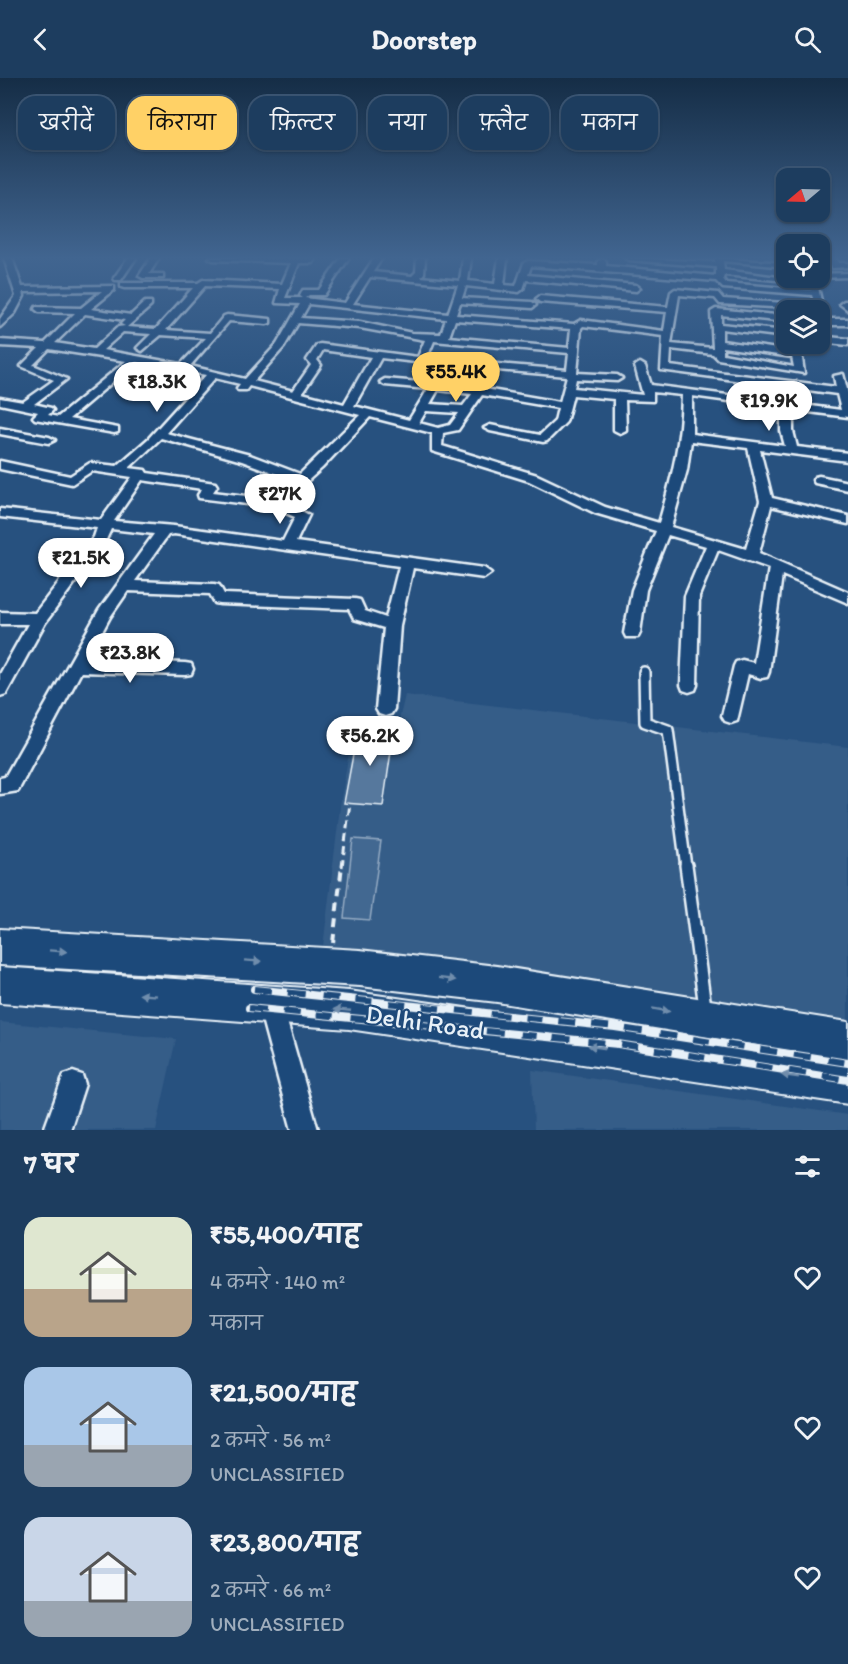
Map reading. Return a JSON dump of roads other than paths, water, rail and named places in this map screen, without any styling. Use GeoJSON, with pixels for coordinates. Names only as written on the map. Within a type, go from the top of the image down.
{"type":"FeatureCollection","features":[{"type":"Feature","properties":{"kind":"main road","name":"Delhi Road"},"geometry":{"type":"LineString","coordinates":[[0,947],[330,966],[497,984],[848,1041]]}},
{"type":"Feature","properties":{"kind":"main road"},"geometry":{"type":"LineString","coordinates":[[95,991],[111,955]]}},
{"type":"Feature","properties":{"kind":"main road","name":"Delhi Road"},"geometry":{"type":"LineString","coordinates":[[0,985],[349,1010],[848,1084]]}},
{"type":"Feature","properties":{"kind":"street"},"geometry":{"type":"LineString","coordinates":[[0,324],[14,307]]}},
{"type":"Feature","properties":{"kind":"street"},"geometry":{"type":"LineString","coordinates":[[25,406],[62,379],[26,366],[88,307]]}},
{"type":"Feature","properties":{"kind":"street"},"geometry":{"type":"LineString","coordinates":[[95,353],[145,307]]}},
{"type":"Feature","properties":{"kind":"street"},"geometry":{"type":"LineString","coordinates":[[142,348],[182,307]]}},
{"type":"Feature","properties":{"kind":"street"},"geometry":{"type":"LineString","coordinates":[[236,399],[281,345],[301,307]]}},
{"type":"Feature","properties":{"kind":"street"},"geometry":{"type":"LineString","coordinates":[[366,307],[576,327],[581,323],[605,325],[668,334]]}},
{"type":"Feature","properties":{"kind":"street"},"geometry":{"type":"LineString","coordinates":[[421,360],[431,338],[445,336],[455,307]]}},
{"type":"Feature","properties":{"kind":"street"},"geometry":{"type":"LineString","coordinates":[[605,307],[605,325]]}},
{"type":"Feature","properties":{"kind":"street"},"geometry":{"type":"LineString","coordinates":[[639,307],[671,310],[665,368],[842,385],[848,415],[647,388]]}},
{"type":"Feature","properties":{"kind":"street"},"geometry":{"type":"LineString","coordinates":[[39,309],[83,311],[133,318]]}},
{"type":"Feature","properties":{"kind":"street"},"geometry":{"type":"LineString","coordinates":[[666,346],[718,348],[797,355],[800,371],[718,356],[718,348],[716,312],[776,318]]}},
{"type":"Feature","properties":{"kind":"street"},"geometry":{"type":"LineString","coordinates":[[182,369],[227,318],[267,321]]}},
{"type":"Feature","properties":{"kind":"street"},"geometry":{"type":"LineString","coordinates":[[296,320],[360,325],[412,336],[574,351]]}},
{"type":"Feature","properties":{"kind":"street"},"geometry":{"type":"LineString","coordinates":[[830,322],[848,322]]}},
{"type":"Feature","properties":{"kind":"street"},"geometry":{"type":"LineString","coordinates":[[717,326],[776,333]]}},
{"type":"Feature","properties":{"kind":"street"},"geometry":{"type":"LineString","coordinates":[[490,428],[543,439],[560,422],[572,375],[576,327]]}},
{"type":"Feature","properties":{"kind":"street"},"geometry":{"type":"LineString","coordinates":[[121,329],[213,336]]}},
{"type":"Feature","properties":{"kind":"street"},"geometry":{"type":"LineString","coordinates":[[830,340],[848,342]]}},
{"type":"Feature","properties":{"kind":"street"},"geometry":{"type":"LineString","coordinates":[[2,345],[68,347],[213,374],[248,386],[348,407],[438,431],[454,428],[479,391]]}},
{"type":"Feature","properties":{"kind":"street"},"geometry":{"type":"LineString","coordinates":[[295,395],[316,365],[312,360],[320,347],[421,360],[617,378]]}},
{"type":"Feature","properties":{"kind":"street"},"geometry":{"type":"LineString","coordinates":[[348,407],[376,357]]}},
{"type":"Feature","properties":{"kind":"street"},"geometry":{"type":"LineString","coordinates":[[60,421],[133,360]]}},
{"type":"Feature","properties":{"kind":"street"},"geometry":{"type":"LineString","coordinates":[[413,424],[434,388],[436,380],[449,362]]}},
{"type":"Feature","properties":{"kind":"street"},"geometry":{"type":"LineString","coordinates":[[568,391],[649,399],[640,366]]}},
{"type":"Feature","properties":{"kind":"street"},"geometry":{"type":"LineString","coordinates":[[120,470],[158,434],[213,374]]}},
{"type":"Feature","properties":{"kind":"street"},"geometry":{"type":"LineString","coordinates":[[385,382],[479,391],[564,406]]}},
{"type":"Feature","properties":{"kind":"street"},"geometry":{"type":"LineString","coordinates":[[632,633],[639,590],[664,529],[681,470],[686,437],[687,392]]}},
{"type":"Feature","properties":{"kind":"street"},"geometry":{"type":"LineString","coordinates":[[619,396],[620,430]]}},
{"type":"Feature","properties":{"kind":"street"},"geometry":{"type":"LineString","coordinates":[[0,401],[47,410],[39,417],[114,430]]}},
{"type":"Feature","properties":{"kind":"street"},"geometry":{"type":"LineString","coordinates":[[787,406],[787,431],[792,450]]}},
{"type":"Feature","properties":{"kind":"street"},"geometry":{"type":"LineString","coordinates":[[423,407],[466,410]]}},
{"type":"Feature","properties":{"kind":"street"},"geometry":{"type":"LineString","coordinates":[[275,503],[369,412]]}},
{"type":"Feature","properties":{"kind":"street"},"geometry":{"type":"LineString","coordinates":[[0,431],[49,440]]}},
{"type":"Feature","properties":{"kind":"street"},"geometry":{"type":"LineString","coordinates":[[438,431],[435,448],[533,478],[600,510],[751,555],[848,598]]}},
{"type":"Feature","properties":{"kind":"street"},"geometry":{"type":"LineString","coordinates":[[158,434],[246,458],[302,479]]}},
{"type":"Feature","properties":{"kind":"street"},"geometry":{"type":"LineString","coordinates":[[686,437],[848,457]]}},
{"type":"Feature","properties":{"kind":"street"},"geometry":{"type":"LineString","coordinates":[[751,555],[766,501],[753,445]]}},
{"type":"Feature","properties":{"kind":"street"},"geometry":{"type":"LineString","coordinates":[[0,465],[72,480],[90,466],[141,473],[102,532],[39,619],[0,689]]}},
{"type":"Feature","properties":{"kind":"street"},"geometry":{"type":"LineString","coordinates":[[138,476],[211,486],[204,495],[275,503],[302,515],[287,546]]}},
{"type":"Feature","properties":{"kind":"street"},"geometry":{"type":"LineString","coordinates":[[819,480],[848,486]]}},
{"type":"Feature","properties":{"kind":"street"},"geometry":{"type":"LineString","coordinates":[[766,501],[848,520]]}},
{"type":"Feature","properties":{"kind":"street"},"geometry":{"type":"LineString","coordinates":[[0,513],[102,532],[174,530],[484,573]]}},
{"type":"Feature","properties":{"kind":"street"},"geometry":{"type":"LineString","coordinates":[[0,786],[11,785],[104,614],[164,531]]}},
{"type":"Feature","properties":{"kind":"street"},"geometry":{"type":"LineString","coordinates":[[689,685],[692,596],[714,543]]}},
{"type":"Feature","properties":{"kind":"street"},"geometry":{"type":"LineString","coordinates":[[385,709],[392,625],[407,563]]}},
{"type":"Feature","properties":{"kind":"street"},"geometry":{"type":"LineString","coordinates":[[730,716],[742,666],[761,672],[777,567]]}},
{"type":"Feature","properties":{"kind":"street"},"geometry":{"type":"LineString","coordinates":[[124,586],[214,589],[220,599],[355,604],[359,615],[392,625]]}},
{"type":"Feature","properties":{"kind":"street"},"geometry":{"type":"LineString","coordinates":[[0,618],[39,619]]}},
{"type":"Feature","properties":{"kind":"street"},"geometry":{"type":"LineString","coordinates":[[76,666],[186,669]]}},
{"type":"Feature","properties":{"kind":"street"},"geometry":{"type":"LineString","coordinates":[[270,1004],[305,1130]]}},
{"type":"Feature","properties":{"kind":"street"},"geometry":{"type":"LineString","coordinates":[[57,1130],[73,1084]]}},
{"type":"Feature","properties":{"kind":"lane"},"geometry":{"type":"LineString","coordinates":[[644,672],[645,722],[668,730],[706,1018]]}},
{"type":"Feature","properties":{"kind":"railway"},"geometry":{"type":"LineString","coordinates":[[254,989],[615,1027],[848,1063]]}},
{"type":"Feature","properties":{"kind":"railway"},"geometry":{"type":"LineString","coordinates":[[249,1008],[618,1044],[848,1080]]}}]}
